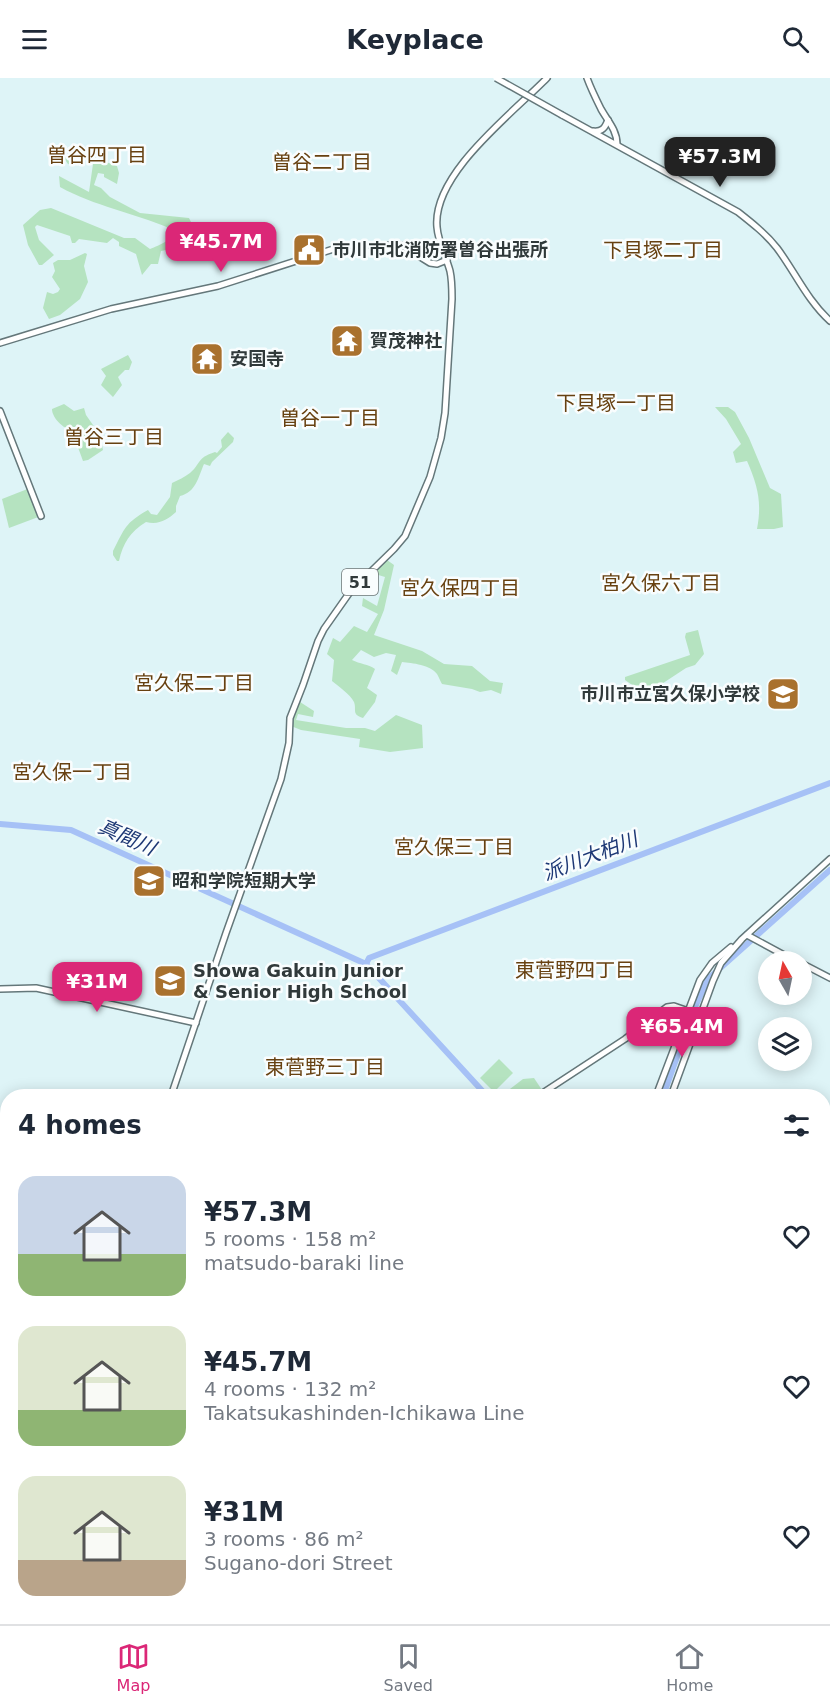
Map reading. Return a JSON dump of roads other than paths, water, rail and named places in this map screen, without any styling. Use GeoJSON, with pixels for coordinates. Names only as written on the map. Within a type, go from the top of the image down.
{"type":"FeatureCollection","features":[{"type":"Feature","properties":{"kind":"main road"},"geometry":{"type":"LineString","coordinates":[[496,78],[730,207],[752,222],[774,245],[811,300],[830,321]]}},
{"type":"Feature","properties":{"kind":"main road","name":"51"},"geometry":{"type":"LineString","coordinates":[[173,1089],[281,779],[289,743],[290,718],[321,635],[350,592],[405,536],[430,477],[441,438],[445,413],[453,287],[438,234],[437,220],[440,204],[453,177],[479,144],[547,78]]}},
{"type":"Feature","properties":{"kind":"main road"},"geometry":{"type":"LineString","coordinates":[[587,78],[614,130],[617,138],[616,144]]}},
{"type":"Feature","properties":{"kind":"main road"},"geometry":{"type":"LineString","coordinates":[[589,129],[602,130],[608,120]]}},
{"type":"Feature","properties":{"kind":"main road"},"geometry":{"type":"LineString","coordinates":[[0,344],[111,309],[218,286],[346,245],[401,245],[430,263],[437,264],[447,260]]}},
{"type":"Feature","properties":{"kind":"main road"},"geometry":{"type":"LineString","coordinates":[[0,411],[41,516]]}},
{"type":"Feature","properties":{"kind":"main road"},"geometry":{"type":"LineString","coordinates":[[673,1089],[699,1015],[721,963],[830,859]]}},
{"type":"Feature","properties":{"kind":"main road"},"geometry":{"type":"LineString","coordinates":[[659,1089],[704,973],[736,942],[747,937],[777,951]]}},
{"type":"Feature","properties":{"kind":"main road"},"geometry":{"type":"LineString","coordinates":[[812,969],[830,978]]}},
{"type":"Feature","properties":{"kind":"main road"},"geometry":{"type":"LineString","coordinates":[[0,989],[36,988],[196,1023]]}},
{"type":"Feature","properties":{"kind":"main road"},"geometry":{"type":"LineString","coordinates":[[549,1089],[625,1039],[667,1007],[674,1006],[699,1015]]}},
{"type":"Feature","properties":{"kind":"waterway","name":"派川大柏川"},"geometry":{"type":"LineString","coordinates":[[366,964],[369,958],[830,783]]}},
{"type":"Feature","properties":{"kind":"waterway","name":"真間川"},"geometry":{"type":"LineString","coordinates":[[0,824],[71,830],[366,964],[481,1089]]}},
{"type":"Feature","properties":{"kind":"waterway"},"geometry":{"type":"LineString","coordinates":[[665,1089],[694,1009],[708,979],[830,870]]}},
{"type":"Feature","properties":{"kind":"place","name":"市川市北消防署曽谷出張所"},"geometry":{"type":"Point","coordinates":[309,250]}},
{"type":"Feature","properties":{"kind":"place","name":"賀茂神社"},"geometry":{"type":"Point","coordinates":[347,341]}},
{"type":"Feature","properties":{"kind":"place","name":"安国寺"},"geometry":{"type":"Point","coordinates":[207,359]}},
{"type":"Feature","properties":{"kind":"place","name":"市川市立宮久保小学校"},"geometry":{"type":"Point","coordinates":[783,694]}},
{"type":"Feature","properties":{"kind":"place","name":"昭和学院短期大学"},"geometry":{"type":"Point","coordinates":[149,881]}},
{"type":"Feature","properties":{"kind":"place","name":"Showa Gakuin Junior & Senior High School"},"geometry":{"type":"Point","coordinates":[170,981]}},
{"type":"Feature","properties":{"kind":"district","name":"曽谷四丁目"},"geometry":{"type":"Point","coordinates":[97,155]}},
{"type":"Feature","properties":{"kind":"district","name":"曽谷二丁目"},"geometry":{"type":"Point","coordinates":[322,162]}},
{"type":"Feature","properties":{"kind":"district","name":"下貝塚二丁目"},"geometry":{"type":"Point","coordinates":[663,250]}},
{"type":"Feature","properties":{"kind":"district","name":"下貝塚一丁目"},"geometry":{"type":"Point","coordinates":[616,403]}},
{"type":"Feature","properties":{"kind":"district","name":"曽谷一丁目"},"geometry":{"type":"Point","coordinates":[330,418]}},
{"type":"Feature","properties":{"kind":"district","name":"曽谷三丁目"},"geometry":{"type":"Point","coordinates":[114,437]}},
{"type":"Feature","properties":{"kind":"district","name":"宮久保六丁目"},"geometry":{"type":"Point","coordinates":[661,583]}},
{"type":"Feature","properties":{"kind":"district","name":"宮久保四丁目"},"geometry":{"type":"Point","coordinates":[460,588]}},
{"type":"Feature","properties":{"kind":"district","name":"宮久保二丁目"},"geometry":{"type":"Point","coordinates":[194,683]}},
{"type":"Feature","properties":{"kind":"district","name":"宮久保一丁目"},"geometry":{"type":"Point","coordinates":[72,772]}},
{"type":"Feature","properties":{"kind":"district","name":"宮久保三丁目"},"geometry":{"type":"Point","coordinates":[454,847]}},
{"type":"Feature","properties":{"kind":"district","name":"東菅野四丁目"},"geometry":{"type":"Point","coordinates":[575,970]}},
{"type":"Feature","properties":{"kind":"district","name":"東菅野三丁目"},"geometry":{"type":"Point","coordinates":[325,1067]}}]}
